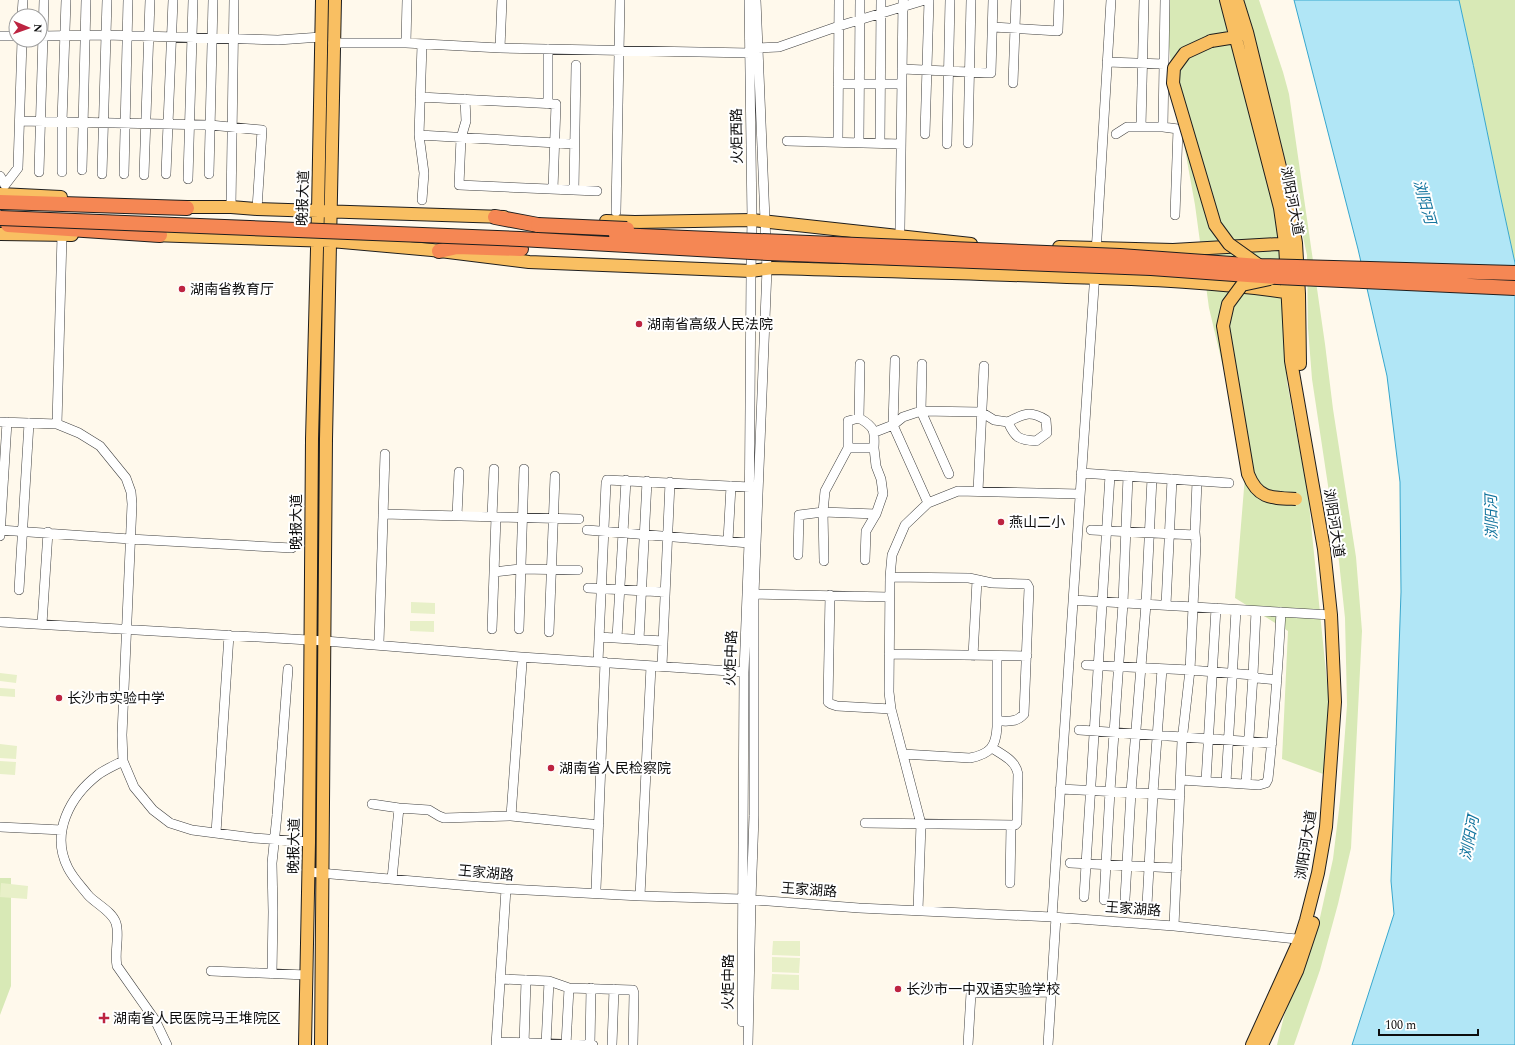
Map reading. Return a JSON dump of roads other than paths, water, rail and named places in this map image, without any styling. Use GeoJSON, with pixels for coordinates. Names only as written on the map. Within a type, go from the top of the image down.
{"type":"FeatureCollection","features":[{"type":"Feature","properties":{"kind":"highway"},"geometry":{"type":"LineString","coordinates":[[0,202],[187,208]]}},
{"type":"Feature","properties":{"kind":"highway"},"geometry":{"type":"LineString","coordinates":[[0,209],[766,247],[1151,268],[1276,277],[1515,288]]}},
{"type":"Feature","properties":{"kind":"highway"},"geometry":{"type":"LineString","coordinates":[[496,217],[538,225],[731,234],[766,247]]}},
{"type":"Feature","properties":{"kind":"highway"},"geometry":{"type":"LineString","coordinates":[[0,218],[520,239],[1120,256],[1260,266],[1515,273]]}},
{"type":"Feature","properties":{"kind":"highway"},"geometry":{"type":"LineString","coordinates":[[0,224],[160,235]]}},
{"type":"Feature","properties":{"kind":"highway"},"geometry":{"type":"LineString","coordinates":[[439,251],[457,247],[739,259],[766,247]]}},
{"type":"Feature","properties":{"kind":"main road","name":"晚报大道"},"geometry":{"type":"LineString","coordinates":[[305,1045],[309,842],[312,439],[322,0]]}},
{"type":"Feature","properties":{"kind":"main road","name":"晚报大道"},"geometry":{"type":"LineString","coordinates":[[321,1045],[326,439],[335,0]]}},
{"type":"Feature","properties":{"kind":"main road","name":"浏阳河大道"},"geometry":{"type":"LineString","coordinates":[[1226,0],[1242,34]]}},
{"type":"Feature","properties":{"kind":"main road","name":"浏阳河大道"},"geometry":{"type":"LineString","coordinates":[[1236,0],[1280,208],[1290,243],[1300,366],[1319,496],[1337,595],[1341,652],[1342,703],[1333,828],[1325,873],[1304,939],[1297,970],[1262,1045]]}},
{"type":"Feature","properties":{"kind":"main road"},"geometry":{"type":"LineString","coordinates":[[1242,34],[1211,41],[1185,53],[1174,68],[1173,83],[1215,225],[1229,244],[1260,266]]}},
{"type":"Feature","properties":{"kind":"main road"},"geometry":{"type":"LineString","coordinates":[[3,190],[187,208],[231,207],[331,212],[635,222],[758,220],[980,245],[1173,250],[1290,243]]}},
{"type":"Feature","properties":{"kind":"main road"},"geometry":{"type":"LineString","coordinates":[[0,234],[160,235],[317,240],[439,251],[529,262],[751,271],[767,269],[979,273],[1180,281],[1294,293]]}},
{"type":"Feature","properties":{"kind":"main road"},"geometry":{"type":"LineString","coordinates":[[1276,277],[1242,285],[1228,304],[1223,326],[1248,474],[1258,491],[1265,496],[1296,499],[1319,496]]}},
{"type":"Feature","properties":{"kind":"main road","name":"浏阳河大道"},"geometry":{"type":"LineString","coordinates":[[1252,1045],[1304,939],[1306,920],[1318,873],[1326,827],[1335,702],[1331,615],[1319,496]]}},
{"type":"Feature","properties":{"kind":"street"},"geometry":{"type":"LineString","coordinates":[[62,172],[66,0]]}},
{"type":"Feature","properties":{"kind":"street"},"geometry":{"type":"LineString","coordinates":[[82,170],[86,0]]}},
{"type":"Feature","properties":{"kind":"street"},"geometry":{"type":"LineString","coordinates":[[102,174],[106,0]]}},
{"type":"Feature","properties":{"kind":"street"},"geometry":{"type":"LineString","coordinates":[[124,174],[128,0]]}},
{"type":"Feature","properties":{"kind":"street"},"geometry":{"type":"LineString","coordinates":[[144,175],[150,0]]}},
{"type":"Feature","properties":{"kind":"street"},"geometry":{"type":"LineString","coordinates":[[166,174],[173,0]]}},
{"type":"Feature","properties":{"kind":"street"},"geometry":{"type":"LineString","coordinates":[[188,178],[193,0]]}},
{"type":"Feature","properties":{"kind":"street"},"geometry":{"type":"LineString","coordinates":[[209,174],[213,0]]}},
{"type":"Feature","properties":{"kind":"street"},"geometry":{"type":"LineString","coordinates":[[231,207],[234,0]]}},
{"type":"Feature","properties":{"kind":"street"},"geometry":{"type":"LineString","coordinates":[[406,43],[407,0]]}},
{"type":"Feature","properties":{"kind":"street"},"geometry":{"type":"LineString","coordinates":[[500,48],[502,0]]}},
{"type":"Feature","properties":{"kind":"street"},"geometry":{"type":"LineString","coordinates":[[616,212],[620,0]]}},
{"type":"Feature","properties":{"kind":"street","name":"火炬西路"},"geometry":{"type":"LineString","coordinates":[[749,0],[758,220],[767,269],[750,594]]}},
{"type":"Feature","properties":{"kind":"street","name":"火炬西路"},"geometry":{"type":"LineString","coordinates":[[751,271],[758,220],[758,48],[756,0]]}},
{"type":"Feature","properties":{"kind":"street"},"geometry":{"type":"LineString","coordinates":[[838,0],[838,142]]}},
{"type":"Feature","properties":{"kind":"street"},"geometry":{"type":"LineString","coordinates":[[860,0],[860,142]]}},
{"type":"Feature","properties":{"kind":"street"},"geometry":{"type":"LineString","coordinates":[[880,143],[881,0]]}},
{"type":"Feature","properties":{"kind":"street"},"geometry":{"type":"LineString","coordinates":[[334,43],[406,43],[500,48],[750,53],[758,48],[779,47],[881,13],[903,3],[925,0]]}},
{"type":"Feature","properties":{"kind":"street"},"geometry":{"type":"LineString","coordinates":[[926,134],[929,0]]}},
{"type":"Feature","properties":{"kind":"street"},"geometry":{"type":"LineString","coordinates":[[947,144],[950,0]]}},
{"type":"Feature","properties":{"kind":"street"},"geometry":{"type":"LineString","coordinates":[[968,143],[971,0]]}},
{"type":"Feature","properties":{"kind":"street"},"geometry":{"type":"LineString","coordinates":[[902,69],[992,73],[993,0]]}},
{"type":"Feature","properties":{"kind":"street"},"geometry":{"type":"LineString","coordinates":[[1013,83],[1016,0]]}},
{"type":"Feature","properties":{"kind":"street"},"geometry":{"type":"LineString","coordinates":[[992,27],[1058,31],[1058,0]]}},
{"type":"Feature","properties":{"kind":"street"},"geometry":{"type":"LineString","coordinates":[[1048,1045],[1060,789],[1095,278],[1111,0]]}},
{"type":"Feature","properties":{"kind":"street"},"geometry":{"type":"LineString","coordinates":[[1141,127],[1144,0]]}},
{"type":"Feature","properties":{"kind":"street"},"geometry":{"type":"LineString","coordinates":[[1163,127],[1165,0]]}},
{"type":"Feature","properties":{"kind":"street"},"geometry":{"type":"LineString","coordinates":[[900,229],[903,3]]}},
{"type":"Feature","properties":{"kind":"street"},"geometry":{"type":"LineString","coordinates":[[48,36],[105,35],[278,40],[321,37]]}},
{"type":"Feature","properties":{"kind":"street"},"geometry":{"type":"LineString","coordinates":[[422,45],[419,135],[424,173],[422,200]]}},
{"type":"Feature","properties":{"kind":"street"},"geometry":{"type":"LineString","coordinates":[[3,190],[18,168],[22,48]]}},
{"type":"Feature","properties":{"kind":"street"},"geometry":{"type":"LineString","coordinates":[[39,172],[42,121],[42,48]]}},
{"type":"Feature","properties":{"kind":"street"},"geometry":{"type":"LineString","coordinates":[[548,49],[548,104]]}},
{"type":"Feature","properties":{"kind":"street"},"geometry":{"type":"LineString","coordinates":[[1107,62],[1164,64]]}},
{"type":"Feature","properties":{"kind":"street"},"geometry":{"type":"LineString","coordinates":[[574,190],[576,65]]}},
{"type":"Feature","properties":{"kind":"street"},"geometry":{"type":"LineString","coordinates":[[838,84],[902,84]]}},
{"type":"Feature","properties":{"kind":"street"},"geometry":{"type":"LineString","coordinates":[[420,97],[556,104],[553,189]]}},
{"type":"Feature","properties":{"kind":"street"},"geometry":{"type":"LineString","coordinates":[[465,99],[466,121],[461,138],[459,185],[597,191]]}},
{"type":"Feature","properties":{"kind":"street"},"geometry":{"type":"LineString","coordinates":[[20,121],[190,124],[262,130],[257,209]]}},
{"type":"Feature","properties":{"kind":"street"},"geometry":{"type":"LineString","coordinates":[[1116,134],[1127,127],[1163,127],[1178,129],[1175,214]]}},
{"type":"Feature","properties":{"kind":"street"},"geometry":{"type":"LineString","coordinates":[[419,135],[574,144]]}},
{"type":"Feature","properties":{"kind":"street"},"geometry":{"type":"LineString","coordinates":[[786,141],[901,144]]}},
{"type":"Feature","properties":{"kind":"street"},"geometry":{"type":"LineString","coordinates":[[0,176],[3,190]]}},
{"type":"Feature","properties":{"kind":"street"},"geometry":{"type":"LineString","coordinates":[[57,424],[62,235]]}},
{"type":"Feature","properties":{"kind":"street","name":"火炬中路"},"geometry":{"type":"LineString","coordinates":[[742,1045],[747,900],[744,672],[750,594],[751,271]]}},
{"type":"Feature","properties":{"kind":"street"},"geometry":{"type":"LineString","coordinates":[[895,360],[893,425],[928,503]]}},
{"type":"Feature","properties":{"kind":"street"},"geometry":{"type":"LineString","coordinates":[[859,418],[860,364]]}},
{"type":"Feature","properties":{"kind":"street"},"geometry":{"type":"LineString","coordinates":[[922,364],[921,411],[949,474]]}},
{"type":"Feature","properties":{"kind":"street"},"geometry":{"type":"LineString","coordinates":[[978,491],[984,366]]}},
{"type":"Feature","properties":{"kind":"street"},"geometry":{"type":"LineString","coordinates":[[875,432],[893,425],[903,417],[921,411],[981,412],[994,420],[1008,422]]}},
{"type":"Feature","properties":{"kind":"street"},"geometry":{"type":"LineString","coordinates":[[824,561],[823,512],[825,491],[848,448],[848,421],[859,418],[869,423],[875,432],[874,448],[876,466],[881,479],[883,494],[876,514],[866,531],[865,560]]}},
{"type":"Feature","properties":{"kind":"street"},"geometry":{"type":"LineString","coordinates":[[0,536],[3,422],[57,424],[79,432],[100,446],[126,478],[131,492],[132,504],[122,735],[123,761],[134,787],[153,810],[170,824],[192,830],[309,842]]}},
{"type":"Feature","properties":{"kind":"street"},"geometry":{"type":"LineString","coordinates":[[20,590],[29,423]]}},
{"type":"Feature","properties":{"kind":"street"},"geometry":{"type":"LineString","coordinates":[[848,448],[874,448]]}},
{"type":"Feature","properties":{"kind":"street"},"geometry":{"type":"LineString","coordinates":[[379,643],[385,454]]}},
{"type":"Feature","properties":{"kind":"street"},"geometry":{"type":"LineString","coordinates":[[492,630],[494,572],[494,469]]}},
{"type":"Feature","properties":{"kind":"street"},"geometry":{"type":"LineString","coordinates":[[519,629],[524,470]]}},
{"type":"Feature","properties":{"kind":"street"},"geometry":{"type":"LineString","coordinates":[[457,516],[459,472]]}},
{"type":"Feature","properties":{"kind":"street"},"geometry":{"type":"LineString","coordinates":[[1081,474],[1229,483]]}},
{"type":"Feature","properties":{"kind":"street"},"geometry":{"type":"LineString","coordinates":[[1084,897],[1110,475]]}},
{"type":"Feature","properties":{"kind":"street"},"geometry":{"type":"LineString","coordinates":[[549,632],[555,476]]}},
{"type":"Feature","properties":{"kind":"street"},"geometry":{"type":"LineString","coordinates":[[1104,900],[1123,603],[1128,476]]}},
{"type":"Feature","properties":{"kind":"street"},"geometry":{"type":"LineString","coordinates":[[1125,899],[1135,733],[1146,604],[1152,478]]}},
{"type":"Feature","properties":{"kind":"street"},"geometry":{"type":"LineString","coordinates":[[1166,605],[1172,479]]}},
{"type":"Feature","properties":{"kind":"street"},"geometry":{"type":"LineString","coordinates":[[596,889],[599,825],[601,662],[599,637],[607,480],[750,487]]}},
{"type":"Feature","properties":{"kind":"street"},"geometry":{"type":"LineString","coordinates":[[617,638],[626,480]]}},
{"type":"Feature","properties":{"kind":"street"},"geometry":{"type":"LineString","coordinates":[[639,640],[647,481]]}},
{"type":"Feature","properties":{"kind":"street"},"geometry":{"type":"LineString","coordinates":[[1174,926],[1183,736],[1190,670],[1196,544],[1197,481]]}},
{"type":"Feature","properties":{"kind":"street"},"geometry":{"type":"LineString","coordinates":[[662,666],[670,482]]}},
{"type":"Feature","properties":{"kind":"street"},"geometry":{"type":"LineString","coordinates":[[728,541],[731,486]]}},
{"type":"Feature","properties":{"kind":"street"},"geometry":{"type":"LineString","coordinates":[[918,910],[920,824],[891,709],[889,692],[889,596],[892,555],[905,525],[928,503],[958,491],[1080,494]]}},
{"type":"Feature","properties":{"kind":"street"},"geometry":{"type":"LineString","coordinates":[[798,555],[799,515],[823,512],[876,514]]}},
{"type":"Feature","properties":{"kind":"street"},"geometry":{"type":"LineString","coordinates":[[383,514],[579,519]]}},
{"type":"Feature","properties":{"kind":"street"},"geometry":{"type":"LineString","coordinates":[[0,530],[292,548]]}},
{"type":"Feature","properties":{"kind":"street"},"geometry":{"type":"LineString","coordinates":[[587,530],[749,543]]}},
{"type":"Feature","properties":{"kind":"street"},"geometry":{"type":"LineString","coordinates":[[1091,530],[1195,535]]}},
{"type":"Feature","properties":{"kind":"street"},"geometry":{"type":"LineString","coordinates":[[42,624],[48,532]]}},
{"type":"Feature","properties":{"kind":"street"},"geometry":{"type":"LineString","coordinates":[[494,572],[520,569],[578,570]]}},
{"type":"Feature","properties":{"kind":"street"},"geometry":{"type":"LineString","coordinates":[[890,576],[977,580],[992,584],[1027,584],[1029,588],[1024,714],[1019,719],[1010,722],[997,720]]}},
{"type":"Feature","properties":{"kind":"street"},"geometry":{"type":"LineString","coordinates":[[973,656],[977,580]]}},
{"type":"Feature","properties":{"kind":"street"},"geometry":{"type":"LineString","coordinates":[[588,588],[665,592]]}},
{"type":"Feature","properties":{"kind":"street"},"geometry":{"type":"LineString","coordinates":[[748,1045],[747,900],[754,816],[750,594],[889,596]]}},
{"type":"Feature","properties":{"kind":"street"},"geometry":{"type":"LineString","coordinates":[[830,595],[828,702],[837,706],[891,709]]}},
{"type":"Feature","properties":{"kind":"street"},"geometry":{"type":"LineString","coordinates":[[1073,600],[1331,615]]}},
{"type":"Feature","properties":{"kind":"street"},"geometry":{"type":"LineString","coordinates":[[1206,781],[1216,608]]}},
{"type":"Feature","properties":{"kind":"street"},"geometry":{"type":"LineString","coordinates":[[1226,783],[1236,610]]}},
{"type":"Feature","properties":{"kind":"street"},"geometry":{"type":"LineString","coordinates":[[1246,784],[1250,741],[1256,611]]}},
{"type":"Feature","properties":{"kind":"street"},"geometry":{"type":"LineString","coordinates":[[1181,780],[1259,785],[1266,783],[1268,779],[1272,743],[1280,612]]}},
{"type":"Feature","properties":{"kind":"street"},"geometry":{"type":"LineString","coordinates":[[0,622],[325,641],[744,672]]}},
{"type":"Feature","properties":{"kind":"street"},"geometry":{"type":"LineString","coordinates":[[216,833],[229,636]]}},
{"type":"Feature","properties":{"kind":"street"},"geometry":{"type":"LineString","coordinates":[[599,637],[663,641]]}},
{"type":"Feature","properties":{"kind":"street"},"geometry":{"type":"LineString","coordinates":[[889,654],[1027,656]]}},
{"type":"Feature","properties":{"kind":"street"},"geometry":{"type":"LineString","coordinates":[[903,754],[970,758],[979,756],[992,748],[996,738],[997,720],[997,656]]}},
{"type":"Feature","properties":{"kind":"street"},"geometry":{"type":"LineString","coordinates":[[511,816],[522,663]]}},
{"type":"Feature","properties":{"kind":"street"},"geometry":{"type":"LineString","coordinates":[[1086,665],[1190,670],[1253,675],[1257,678],[1277,680]]}},
{"type":"Feature","properties":{"kind":"street"},"geometry":{"type":"LineString","coordinates":[[640,896],[651,666]]}},
{"type":"Feature","properties":{"kind":"street"},"geometry":{"type":"LineString","coordinates":[[272,974],[273,839],[277,815],[288,669]]}},
{"type":"Feature","properties":{"kind":"street"},"geometry":{"type":"LineString","coordinates":[[1147,905],[1162,669]]}},
{"type":"Feature","properties":{"kind":"street"},"geometry":{"type":"LineString","coordinates":[[1079,730],[1157,734],[1272,743]]}},
{"type":"Feature","properties":{"kind":"street"},"geometry":{"type":"LineString","coordinates":[[865,823],[1015,825],[1017,823],[1017,767],[1012,761],[992,748]]}},
{"type":"Feature","properties":{"kind":"street"},"geometry":{"type":"LineString","coordinates":[[123,761],[100,773],[87,784],[67,811],[62,830],[64,858],[73,877],[92,900],[112,916],[116,922],[115,959],[117,966],[155,1020],[167,1045]]}},
{"type":"Feature","properties":{"kind":"street"},"geometry":{"type":"LineString","coordinates":[[1060,789],[1180,795]]}},
{"type":"Feature","properties":{"kind":"street"},"geometry":{"type":"LineString","coordinates":[[372,804],[429,810],[444,818],[511,816],[599,825]]}},
{"type":"Feature","properties":{"kind":"street"},"geometry":{"type":"LineString","coordinates":[[392,879],[399,808]]}},
{"type":"Feature","properties":{"kind":"street"},"geometry":{"type":"LineString","coordinates":[[1010,883],[1012,825]]}},
{"type":"Feature","properties":{"kind":"street"},"geometry":{"type":"LineString","coordinates":[[0,827],[62,830]]}},
{"type":"Feature","properties":{"kind":"street"},"geometry":{"type":"LineString","coordinates":[[1070,863],[1177,868]]}},
{"type":"Feature","properties":{"kind":"street","name":"王家湖路"},"geometry":{"type":"LineString","coordinates":[[308,872],[506,889],[747,900],[859,908],[1054,917],[1174,926],[1304,939]]}},
{"type":"Feature","properties":{"kind":"street"},"geometry":{"type":"LineString","coordinates":[[506,889],[500,979],[500,1044],[591,1045],[591,988]]}},
{"type":"Feature","properties":{"kind":"street"},"geometry":{"type":"LineString","coordinates":[[211,971],[306,975]]}},
{"type":"Feature","properties":{"kind":"street"},"geometry":{"type":"LineString","coordinates":[[500,979],[549,982],[569,988],[631,990],[634,992],[633,1045]]}},
{"type":"Feature","properties":{"kind":"street"},"geometry":{"type":"LineString","coordinates":[[524,1044],[526,980]]}},
{"type":"Feature","properties":{"kind":"street"},"geometry":{"type":"LineString","coordinates":[[546,1044],[549,982]]}},
{"type":"Feature","properties":{"kind":"street"},"geometry":{"type":"LineString","coordinates":[[566,1045],[569,988]]}},
{"type":"Feature","properties":{"kind":"street"},"geometry":{"type":"LineString","coordinates":[[612,1045],[614,989]]}},
{"type":"Feature","properties":{"kind":"street"},"geometry":{"type":"LineString","coordinates":[[968,1045],[971,993],[1051,992]]}},
{"type":"Feature","properties":{"kind":"water","name":"浏阳河"},"geometry":{"type":"Polygon","coordinates":[[[1294,0],[1459,0],[1515,263],[1515,1045],[1352,1045],[1394,914],[1391,881],[1401,592],[1400,482],[1387,376],[1358,249],[1294,0]]]}},
{"type":"Feature","properties":{"kind":"place","name":"湖南省教育厅"},"geometry":{"type":"Point","coordinates":[182,289]}},
{"type":"Feature","properties":{"kind":"place","name":"湖南省高级人民法院"},"geometry":{"type":"Point","coordinates":[639,324]}},
{"type":"Feature","properties":{"kind":"place","name":"燕山二小"},"geometry":{"type":"Point","coordinates":[1001,522]}},
{"type":"Feature","properties":{"kind":"place","name":"长沙市实验中学"},"geometry":{"type":"Point","coordinates":[59,698]}},
{"type":"Feature","properties":{"kind":"place","name":"湖南省人民检察院"},"geometry":{"type":"Point","coordinates":[551,768]}},
{"type":"Feature","properties":{"kind":"place","name":"长沙市一中双语实验学校"},"geometry":{"type":"Point","coordinates":[898,989]}},
{"type":"Feature","properties":{"kind":"place","name":"湖南省人民医院马王堆院区"},"geometry":{"type":"Point","coordinates":[104,1018]}}]}
